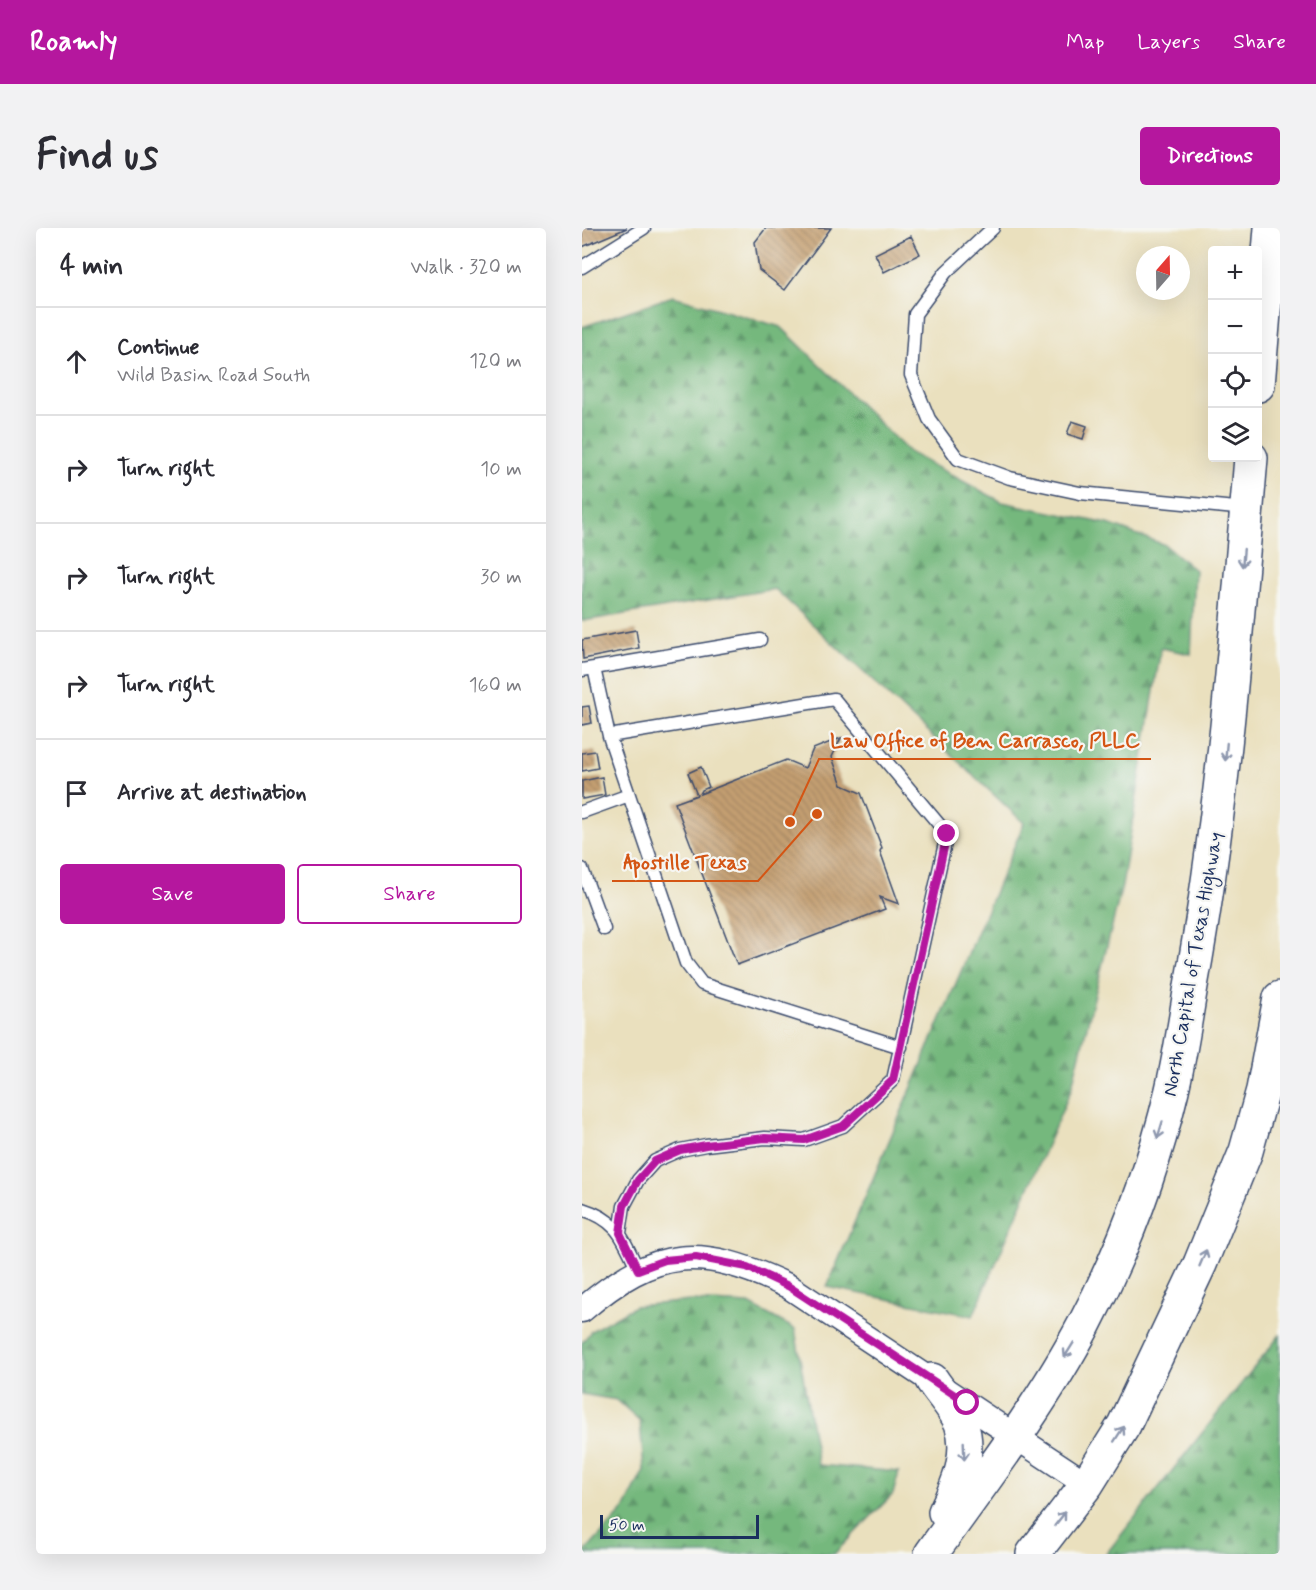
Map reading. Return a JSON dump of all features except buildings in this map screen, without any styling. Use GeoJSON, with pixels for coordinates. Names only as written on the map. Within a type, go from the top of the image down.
{"type":"FeatureCollection","features":[{"type":"Feature","properties":{"kind":"highway"},"geometry":{"type":"LineString","coordinates":[[1260,354],[1271,228]]}},
{"type":"Feature","properties":{"kind":"highway","name":"North Capital of Texas Highway"},"geometry":{"type":"LineString","coordinates":[[931,1554],[1013,1436],[1083,1326],[1111,1268],[1145,1182],[1172,1090],[1199,942],[1224,779],[1251,462]]}},
{"type":"Feature","properties":{"kind":"highway"},"geometry":{"type":"LineString","coordinates":[[1033,1554],[1087,1484],[1130,1414],[1200,1264],[1246,1151],[1263,1090],[1280,998]]}},
{"type":"Feature","properties":{"kind":"highway"},"geometry":{"type":"LineString","coordinates":[[923,1554],[956,1490],[966,1454],[961,1423],[932,1380]]}},
{"type":"Feature","properties":{"kind":"street"},"geometry":{"type":"LineString","coordinates":[[582,1310],[638,1270],[665,1260],[696,1257],[747,1267],[788,1286],[1087,1484]]}},
{"type":"Feature","properties":{"kind":"lane"},"geometry":{"type":"LineString","coordinates":[[582,267],[644,228]]}},
{"type":"Feature","properties":{"kind":"lane"},"geometry":{"type":"LineString","coordinates":[[993,228],[946,272],[915,314],[911,375],[929,419],[958,459],[1010,478],[1080,493],[1247,509]]}},
{"type":"Feature","properties":{"kind":"lane"},"geometry":{"type":"LineString","coordinates":[[760,640],[588,669],[686,963],[702,984],[901,1047]]}},
{"type":"Feature","properties":{"kind":"lane"},"geometry":{"type":"LineString","coordinates":[[609,736],[834,699],[947,834],[893,1080],[843,1126],[804,1140],[765,1138],[706,1145],[680,1150],[655,1161],[638,1180],[624,1206],[620,1233]]}},
{"type":"Feature","properties":{"kind":"lane"},"geometry":{"type":"LineString","coordinates":[[582,812],[629,795]]}},
{"type":"Feature","properties":{"kind":"lane"},"geometry":{"type":"LineString","coordinates":[[582,869],[604,928]]}},
{"type":"Feature","properties":{"kind":"lane"},"geometry":{"type":"LineString","coordinates":[[582,1209],[603,1215],[620,1233],[638,1270]]}},
{"type":"Feature","properties":{"kind":"green space"},"geometry":{"type":"Polygon","coordinates":[[[673,296],[781,327],[910,453],[1002,502],[1108,524],[1165,545],[1195,570],[1191,654],[1161,648],[1122,886],[1071,1090],[973,1316],[827,1287],[1024,823],[775,589],[582,621],[582,327],[673,296]]]}},
{"type":"Feature","properties":{"kind":"green space"},"geometry":{"type":"Polygon","coordinates":[[[691,1301],[749,1304],[795,1329],[818,1465],[899,1472],[893,1494],[834,1554],[583,1554],[624,1510],[644,1470],[640,1421],[617,1400],[582,1394],[582,1343],[591,1331],[635,1306],[691,1301]]]}},
{"type":"Feature","properties":{"kind":"green space"},"geometry":{"type":"Polygon","coordinates":[[[1280,1335],[1280,1554],[1106,1554],[1280,1335]]]}},
{"type":"Feature","properties":{"kind":"place","name":"Apostille Texas"},"geometry":{"type":"Point","coordinates":[817,814]}},
{"type":"Feature","properties":{"kind":"place","name":"Law Office of Ben Carrasco, PLLC"},"geometry":{"type":"Point","coordinates":[790,822]}},
{"type":"Feature","properties":{"kind":"route"},"geometry":{"type":"LineString","coordinates":[[947,834],[893,1080],[843,1126],[804,1140],[765,1138],[706,1145],[680,1150],[655,1161],[638,1180],[624,1206],[620,1233],[638,1270],[665,1260],[696,1257],[747,1267],[788,1286],[967,1403]]}}]}
